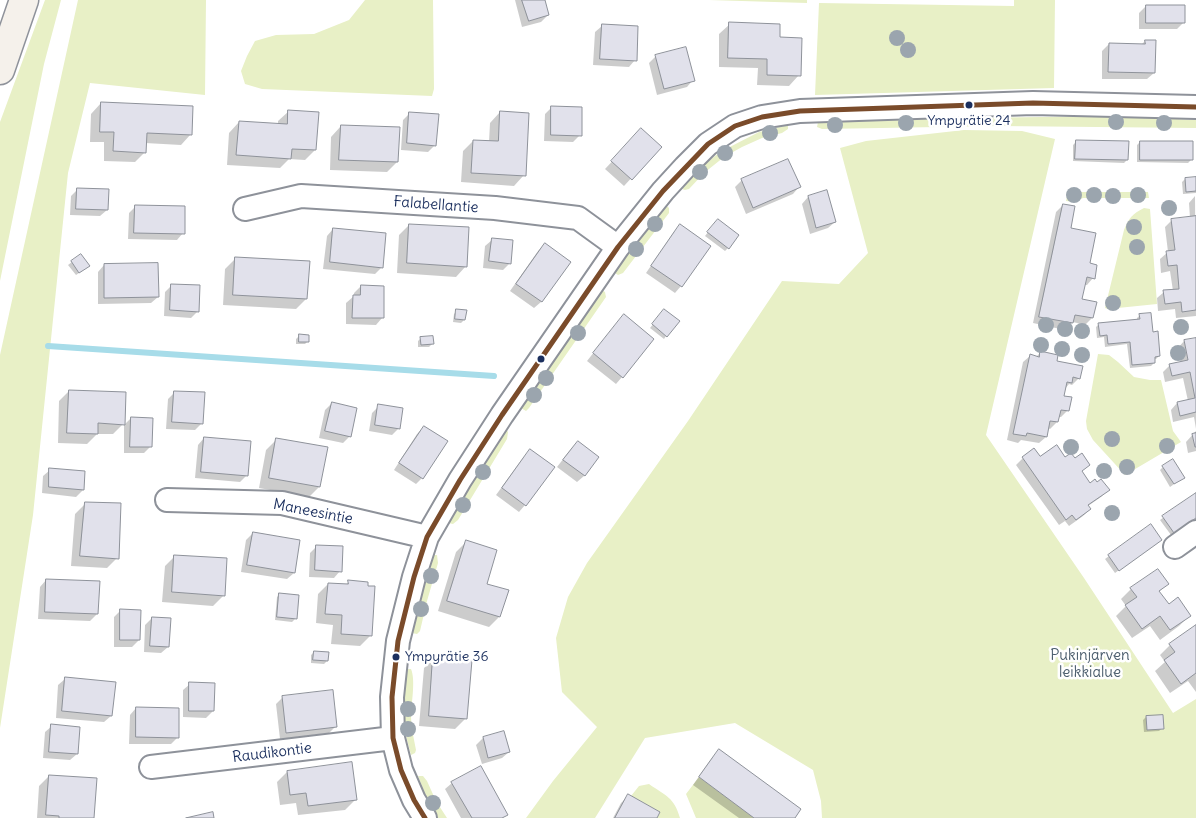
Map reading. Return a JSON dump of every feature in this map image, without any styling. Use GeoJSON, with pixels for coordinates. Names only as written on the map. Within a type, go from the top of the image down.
{"type":"FeatureCollection","features":[{"type":"Feature","properties":{"kind":"main road"},"geometry":{"type":"LineString","coordinates":[[0,70],[24,0]]}},
{"type":"Feature","properties":{"kind":"street"},"geometry":{"type":"LineString","coordinates":[[425,818],[414,800],[401,770],[393,738],[392,697],[398,641],[414,577],[427,537],[460,480],[502,415],[618,247],[663,191],[708,144],[735,126],[762,117],[800,110],[1014,104],[1196,107]]}},
{"type":"Feature","properties":{"kind":"street","name":"Falabellantie"},"geometry":{"type":"LineString","coordinates":[[245,209],[301,196],[495,208],[578,218],[618,247]]}},
{"type":"Feature","properties":{"kind":"street","name":"Maneesintie"},"geometry":{"type":"LineString","coordinates":[[167,500],[282,503],[427,537]]}},
{"type":"Feature","properties":{"kind":"street"},"geometry":{"type":"LineString","coordinates":[[1175,547],[1196,532]]}},
{"type":"Feature","properties":{"kind":"street","name":"Raudikontie"},"geometry":{"type":"LineString","coordinates":[[151,767],[393,738]]}},
{"type":"Feature","properties":{"kind":"green space"},"geometry":{"type":"Polygon","coordinates":[[[45,0],[61,0],[44,64],[0,281],[0,122],[45,0]]]}},
{"type":"Feature","properties":{"kind":"green space"},"geometry":{"type":"Polygon","coordinates":[[[78,0],[206,0],[205,95],[90,83],[68,173],[33,515],[0,728],[0,355],[78,0]]]}},
{"type":"Feature","properties":{"kind":"green space"},"geometry":{"type":"Polygon","coordinates":[[[365,0],[433,0],[434,89],[432,96],[262,89],[245,84],[241,71],[255,41],[276,35],[314,34],[349,20],[365,0]]]}},
{"type":"Feature","properties":{"kind":"green space"},"geometry":{"type":"Polygon","coordinates":[[[709,0],[807,0],[807,3],[709,0]]]}},
{"type":"Feature","properties":{"kind":"green space"},"geometry":{"type":"Polygon","coordinates":[[[1014,0],[1055,0],[1054,88],[815,95],[819,3],[1014,6],[1014,0]]]}},
{"type":"Feature","properties":{"kind":"green space"},"geometry":{"type":"Polygon","coordinates":[[[1115,116],[1196,120],[1196,128],[998,126],[822,129],[817,127],[818,122],[893,119],[1115,116]]]}},
{"type":"Feature","properties":{"kind":"green space"},"geometry":{"type":"Polygon","coordinates":[[[788,125],[788,129],[782,133],[762,138],[724,157],[704,173],[689,189],[682,189],[700,168],[720,152],[759,132],[788,125]]]}},
{"type":"Feature","properties":{"kind":"green space","name":"Pukinjärven leikkialue"},"geometry":{"type":"Polygon","coordinates":[[[964,130],[1022,131],[1055,139],[986,435],[1084,578],[1173,713],[1196,699],[1196,818],[822,818],[821,801],[813,770],[735,723],[645,738],[595,818],[526,818],[597,727],[562,692],[556,638],[568,597],[587,563],[688,421],[782,281],[839,284],[868,253],[840,148],[866,141],[964,130]]]}},
{"type":"Feature","properties":{"kind":"green space"},"geometry":{"type":"Polygon","coordinates":[[[1068,192],[1148,192],[1149,198],[1083,198],[1074,202],[1066,201],[1068,192]]]}},
{"type":"Feature","properties":{"kind":"green space"},"geometry":{"type":"Polygon","coordinates":[[[666,205],[669,208],[669,213],[623,273],[618,275],[615,273],[635,245],[666,205]]]}},
{"type":"Feature","properties":{"kind":"green space"},"geometry":{"type":"Polygon","coordinates":[[[1144,208],[1150,209],[1157,304],[1105,308],[1124,230],[1131,217],[1144,208]]]}},
{"type":"Feature","properties":{"kind":"green space"},"geometry":{"type":"Polygon","coordinates":[[[602,290],[605,292],[606,297],[529,408],[526,411],[521,408],[602,290]]]}},
{"type":"Feature","properties":{"kind":"green space"},"geometry":{"type":"Polygon","coordinates":[[[1098,354],[1109,355],[1134,377],[1161,380],[1173,431],[1181,442],[1125,475],[1093,440],[1087,429],[1086,421],[1098,354]]]}},
{"type":"Feature","properties":{"kind":"green space"},"geometry":{"type":"Polygon","coordinates":[[[506,429],[508,432],[507,439],[458,520],[453,524],[448,523],[466,492],[506,429]]]}},
{"type":"Feature","properties":{"kind":"green space"},"geometry":{"type":"Polygon","coordinates":[[[434,555],[437,555],[438,563],[420,631],[417,634],[412,633],[421,593],[434,555]]]}},
{"type":"Feature","properties":{"kind":"green space"},"geometry":{"type":"Polygon","coordinates":[[[406,669],[411,669],[413,680],[411,721],[416,750],[411,755],[405,732],[404,718],[406,669]]]}},
{"type":"Feature","properties":{"kind":"green space"},"geometry":{"type":"Polygon","coordinates":[[[418,776],[423,776],[427,781],[436,801],[447,818],[438,818],[429,804],[418,776]]]}},
{"type":"Feature","properties":{"kind":"green space"},"geometry":{"type":"Polygon","coordinates":[[[699,777],[754,818],[696,818],[686,794],[699,777]]]}},
{"type":"Feature","properties":{"kind":"green space"},"geometry":{"type":"Polygon","coordinates":[[[649,784],[672,801],[680,818],[657,818],[660,812],[631,796],[639,786],[649,784]]]}},
{"type":"Feature","properties":{"kind":"building"},"geometry":{"type":"Polygon","coordinates":[[[522,0],[545,0],[549,15],[529,21],[522,0]]]}},
{"type":"Feature","properties":{"kind":"building"},"geometry":{"type":"Polygon","coordinates":[[[1146,5],[1185,5],[1185,23],[1146,23],[1146,5]]]}},
{"type":"Feature","properties":{"kind":"building"},"geometry":{"type":"Polygon","coordinates":[[[729,22],[780,24],[780,37],[802,38],[801,76],[767,75],[767,59],[728,58],[729,22]]]}},
{"type":"Feature","properties":{"kind":"building"},"geometry":{"type":"Polygon","coordinates":[[[602,24],[638,26],[637,61],[600,59],[602,24]]]}},
{"type":"Feature","properties":{"kind":"building"},"geometry":{"type":"Polygon","coordinates":[[[1145,40],[1156,40],[1155,73],[1108,72],[1109,43],[1145,44],[1145,40]]]}},
{"type":"Feature","properties":{"kind":"building"},"geometry":{"type":"Polygon","coordinates":[[[686,47],[695,81],[664,89],[655,55],[686,47]]]}},
{"type":"Feature","properties":{"kind":"building"},"geometry":{"type":"Polygon","coordinates":[[[101,102],[193,106],[192,135],[147,133],[146,153],[113,151],[114,132],[100,132],[101,102]]]}},
{"type":"Feature","properties":{"kind":"building"},"geometry":{"type":"Polygon","coordinates":[[[551,106],[582,107],[582,136],[551,135],[551,106]]]}},
{"type":"Feature","properties":{"kind":"building"},"geometry":{"type":"Polygon","coordinates":[[[288,110],[319,112],[316,150],[292,149],[291,159],[236,155],[239,121],[287,124],[288,110]]]}},
{"type":"Feature","properties":{"kind":"building"},"geometry":{"type":"Polygon","coordinates":[[[500,111],[529,113],[526,176],[471,173],[473,140],[498,141],[500,111]]]}},
{"type":"Feature","properties":{"kind":"building"},"geometry":{"type":"Polygon","coordinates":[[[409,112],[439,114],[436,146],[407,143],[409,112]]]}},
{"type":"Feature","properties":{"kind":"building"},"geometry":{"type":"Polygon","coordinates":[[[341,125],[400,127],[398,162],[339,160],[341,125]]]}},
{"type":"Feature","properties":{"kind":"building"},"geometry":{"type":"Polygon","coordinates":[[[641,128],[662,147],[632,180],[611,161],[641,128]]]}},
{"type":"Feature","properties":{"kind":"building"},"geometry":{"type":"Polygon","coordinates":[[[1076,140],[1129,141],[1128,160],[1075,159],[1076,140]]]}},
{"type":"Feature","properties":{"kind":"building"},"geometry":{"type":"Polygon","coordinates":[[[1140,141],[1193,141],[1193,160],[1140,160],[1140,141]]]}},
{"type":"Feature","properties":{"kind":"building"},"geometry":{"type":"Polygon","coordinates":[[[788,159],[801,187],[753,208],[741,179],[788,159]]]}},
{"type":"Feature","properties":{"kind":"building"},"geometry":{"type":"Polygon","coordinates":[[[1196,177],[1196,191],[1186,192],[1185,178],[1196,177]]]}},
{"type":"Feature","properties":{"kind":"building"},"geometry":{"type":"Polygon","coordinates":[[[77,188],[109,189],[108,210],[76,209],[77,188]]]}},
{"type":"Feature","properties":{"kind":"building"},"geometry":{"type":"Polygon","coordinates":[[[827,190],[836,222],[816,228],[808,196],[827,190]]]}},
{"type":"Feature","properties":{"kind":"building"},"geometry":{"type":"Polygon","coordinates":[[[1063,204],[1075,206],[1071,228],[1096,233],[1090,263],[1097,265],[1095,279],[1087,277],[1082,299],[1097,302],[1093,318],[1075,315],[1073,323],[1039,317],[1063,204]]]}},
{"type":"Feature","properties":{"kind":"building"},"geometry":{"type":"Polygon","coordinates":[[[135,205],[185,206],[185,234],[134,233],[135,205]]]}},
{"type":"Feature","properties":{"kind":"building"},"geometry":{"type":"Polygon","coordinates":[[[1196,216],[1196,310],[1182,312],[1181,302],[1165,304],[1163,290],[1179,289],[1177,265],[1168,266],[1166,251],[1175,250],[1171,219],[1196,216]]]}},
{"type":"Feature","properties":{"kind":"building"},"geometry":{"type":"Polygon","coordinates":[[[718,219],[739,235],[729,249],[707,232],[718,219]]]}},
{"type":"Feature","properties":{"kind":"building"},"geometry":{"type":"Polygon","coordinates":[[[409,224],[469,227],[467,267],[407,263],[409,224]]]}},
{"type":"Feature","properties":{"kind":"building"},"geometry":{"type":"Polygon","coordinates":[[[680,224],[711,246],[682,287],[651,266],[680,224]]]}},
{"type":"Feature","properties":{"kind":"building"},"geometry":{"type":"Polygon","coordinates":[[[333,228],[386,233],[383,268],[330,262],[333,228]]]}},
{"type":"Feature","properties":{"kind":"building"},"geometry":{"type":"Polygon","coordinates":[[[492,238],[513,240],[511,264],[489,261],[492,238]]]}},
{"type":"Feature","properties":{"kind":"building"},"geometry":{"type":"Polygon","coordinates":[[[545,243],[571,262],[542,302],[516,284],[545,243]]]}},
{"type":"Feature","properties":{"kind":"building"},"geometry":{"type":"Polygon","coordinates":[[[81,254],[90,266],[79,273],[71,261],[81,254]]]}},
{"type":"Feature","properties":{"kind":"building"},"geometry":{"type":"Polygon","coordinates":[[[235,257],[310,261],[307,299],[233,295],[235,257]]]}},
{"type":"Feature","properties":{"kind":"building"},"geometry":{"type":"Polygon","coordinates":[[[158,263],[159,297],[104,298],[104,264],[158,263]]]}},
{"type":"Feature","properties":{"kind":"building"},"geometry":{"type":"Polygon","coordinates":[[[171,284],[200,285],[199,312],[170,310],[171,284]]]}},
{"type":"Feature","properties":{"kind":"building"},"geometry":{"type":"Polygon","coordinates":[[[361,285],[384,286],[384,318],[352,318],[353,295],[360,295],[361,285]]]}},
{"type":"Feature","properties":{"kind":"building"},"geometry":{"type":"Polygon","coordinates":[[[456,309],[467,310],[465,320],[455,319],[456,309]]]}},
{"type":"Feature","properties":{"kind":"building"},"geometry":{"type":"Polygon","coordinates":[[[664,309],[680,321],[667,337],[652,324],[664,309]]]}},
{"type":"Feature","properties":{"kind":"building"},"geometry":{"type":"Polygon","coordinates":[[[1151,313],[1153,332],[1158,331],[1160,356],[1155,357],[1155,363],[1132,365],[1130,342],[1108,344],[1107,335],[1100,336],[1098,323],[1140,319],[1139,314],[1151,313]]]}},
{"type":"Feature","properties":{"kind":"building"},"geometry":{"type":"Polygon","coordinates":[[[624,314],[654,339],[623,378],[593,353],[624,314]]]}},
{"type":"Feature","properties":{"kind":"building"},"geometry":{"type":"Polygon","coordinates":[[[299,334],[309,335],[309,342],[299,342],[299,334]]]}},
{"type":"Feature","properties":{"kind":"building"},"geometry":{"type":"Polygon","coordinates":[[[433,336],[434,344],[421,345],[420,337],[433,336]]]}},
{"type":"Feature","properties":{"kind":"building"},"geometry":{"type":"Polygon","coordinates":[[[1196,338],[1196,412],[1180,416],[1177,402],[1195,398],[1190,372],[1172,376],[1169,364],[1188,360],[1184,340],[1196,338]]]}},
{"type":"Feature","properties":{"kind":"building"},"geometry":{"type":"Polygon","coordinates":[[[1040,351],[1058,355],[1057,361],[1083,366],[1080,379],[1073,377],[1072,383],[1067,382],[1064,396],[1072,397],[1069,411],[1061,410],[1058,422],[1050,421],[1047,437],[1027,433],[1026,436],[1013,434],[1030,354],[1039,357],[1040,351]]]}},
{"type":"Feature","properties":{"kind":"building"},"geometry":{"type":"Polygon","coordinates":[[[69,390],[126,392],[125,425],[98,423],[98,434],[67,433],[69,390]]]}},
{"type":"Feature","properties":{"kind":"building"},"geometry":{"type":"Polygon","coordinates":[[[174,391],[205,392],[203,424],[172,422],[174,391]]]}},
{"type":"Feature","properties":{"kind":"building"},"geometry":{"type":"Polygon","coordinates":[[[332,402],[357,408],[351,437],[325,431],[332,402]]]}},
{"type":"Feature","properties":{"kind":"building"},"geometry":{"type":"Polygon","coordinates":[[[378,404],[403,408],[400,429],[375,425],[378,404]]]}},
{"type":"Feature","properties":{"kind":"building"},"geometry":{"type":"Polygon","coordinates":[[[131,417],[153,418],[152,447],[130,447],[131,417]]]}},
{"type":"Feature","properties":{"kind":"building"},"geometry":{"type":"Polygon","coordinates":[[[424,426],[448,441],[423,479],[399,463],[424,426]]]}},
{"type":"Feature","properties":{"kind":"building"},"geometry":{"type":"Polygon","coordinates":[[[1196,433],[1196,447],[1195,447],[1192,434],[1196,433]]]}},
{"type":"Feature","properties":{"kind":"building"},"geometry":{"type":"Polygon","coordinates":[[[204,437],[251,441],[248,476],[201,472],[204,437]]]}},
{"type":"Feature","properties":{"kind":"building"},"geometry":{"type":"Polygon","coordinates":[[[276,438],[328,447],[320,487],[269,478],[276,438]]]}},
{"type":"Feature","properties":{"kind":"building"},"geometry":{"type":"Polygon","coordinates":[[[578,441],[599,457],[585,476],[563,460],[578,441]]]}},
{"type":"Feature","properties":{"kind":"building"},"geometry":{"type":"Polygon","coordinates":[[[1057,445],[1065,457],[1071,453],[1075,458],[1082,453],[1090,465],[1082,471],[1090,483],[1095,479],[1097,482],[1101,479],[1110,490],[1088,505],[1091,509],[1076,520],[1072,515],[1066,520],[1022,457],[1034,448],[1040,456],[1057,445]]]}},
{"type":"Feature","properties":{"kind":"building"},"geometry":{"type":"Polygon","coordinates":[[[530,449],[555,467],[526,506],[502,488],[530,449]]]}},
{"type":"Feature","properties":{"kind":"building"},"geometry":{"type":"Polygon","coordinates":[[[1173,459],[1185,478],[1174,484],[1162,466],[1173,459]]]}},
{"type":"Feature","properties":{"kind":"building"},"geometry":{"type":"Polygon","coordinates":[[[49,468],[85,471],[84,490],[49,487],[49,468]]]}},
{"type":"Feature","properties":{"kind":"building"},"geometry":{"type":"Polygon","coordinates":[[[1196,493],[1196,518],[1174,533],[1162,516],[1196,493]]]}},
{"type":"Feature","properties":{"kind":"building"},"geometry":{"type":"Polygon","coordinates":[[[85,502],[121,503],[119,559],[80,556],[85,502]]]}},
{"type":"Feature","properties":{"kind":"building"},"geometry":{"type":"Polygon","coordinates":[[[1151,524],[1162,540],[1119,571],[1108,555],[1151,524]]]}},
{"type":"Feature","properties":{"kind":"building"},"geometry":{"type":"Polygon","coordinates":[[[253,532],[300,540],[295,573],[247,565],[253,532]]]}},
{"type":"Feature","properties":{"kind":"building"},"geometry":{"type":"Polygon","coordinates":[[[466,540],[497,550],[487,584],[509,590],[500,617],[447,601],[466,540]]]}},
{"type":"Feature","properties":{"kind":"building"},"geometry":{"type":"Polygon","coordinates":[[[316,545],[343,546],[342,572],[315,570],[316,545]]]}},
{"type":"Feature","properties":{"kind":"building"},"geometry":{"type":"Polygon","coordinates":[[[174,555],[227,558],[225,596],[172,592],[174,555]]]}},
{"type":"Feature","properties":{"kind":"building"},"geometry":{"type":"Polygon","coordinates":[[[1158,569],[1169,584],[1159,591],[1169,604],[1178,597],[1191,616],[1170,630],[1160,616],[1142,629],[1125,605],[1137,597],[1130,588],[1158,569]]]}},
{"type":"Feature","properties":{"kind":"building"},"geometry":{"type":"Polygon","coordinates":[[[46,579],[100,581],[98,614],[45,612],[46,579]]]}},
{"type":"Feature","properties":{"kind":"building"},"geometry":{"type":"Polygon","coordinates":[[[348,580],[368,582],[368,586],[375,586],[372,636],[341,634],[342,615],[325,614],[328,583],[348,584],[348,580]]]}},
{"type":"Feature","properties":{"kind":"building"},"geometry":{"type":"Polygon","coordinates":[[[279,593],[299,595],[297,619],[277,617],[279,593]]]}},
{"type":"Feature","properties":{"kind":"building"},"geometry":{"type":"Polygon","coordinates":[[[120,609],[141,610],[140,640],[120,640],[120,609]]]}},
{"type":"Feature","properties":{"kind":"building"},"geometry":{"type":"Polygon","coordinates":[[[152,617],[171,618],[169,647],[150,646],[152,617]]]}},
{"type":"Feature","properties":{"kind":"building"},"geometry":{"type":"Polygon","coordinates":[[[1196,625],[1196,673],[1181,684],[1164,660],[1175,652],[1169,644],[1196,625]]]}},
{"type":"Feature","properties":{"kind":"building"},"geometry":{"type":"Polygon","coordinates":[[[314,651],[329,652],[328,661],[313,660],[314,651]]]}},
{"type":"Feature","properties":{"kind":"building"},"geometry":{"type":"Polygon","coordinates":[[[433,656],[472,660],[467,719],[429,716],[433,656]]]}},
{"type":"Feature","properties":{"kind":"building"},"geometry":{"type":"Polygon","coordinates":[[[65,677],[116,682],[112,716],[62,711],[65,677]]]}},
{"type":"Feature","properties":{"kind":"building"},"geometry":{"type":"Polygon","coordinates":[[[189,682],[215,683],[214,711],[189,711],[189,682]]]}},
{"type":"Feature","properties":{"kind":"building"},"geometry":{"type":"Polygon","coordinates":[[[333,690],[337,727],[286,733],[282,696],[333,690]]]}},
{"type":"Feature","properties":{"kind":"building"},"geometry":{"type":"Polygon","coordinates":[[[136,707],[179,708],[179,738],[136,737],[136,707]]]}},
{"type":"Feature","properties":{"kind":"building"},"geometry":{"type":"Polygon","coordinates":[[[1163,715],[1164,729],[1147,730],[1146,716],[1163,715]]]}},
{"type":"Feature","properties":{"kind":"building"},"geometry":{"type":"Polygon","coordinates":[[[51,724],[80,727],[78,754],[49,752],[51,724]]]}},
{"type":"Feature","properties":{"kind":"building"},"geometry":{"type":"Polygon","coordinates":[[[504,731],[510,752],[488,758],[483,737],[504,731]]]}},
{"type":"Feature","properties":{"kind":"building"},"geometry":{"type":"Polygon","coordinates":[[[719,749],[801,809],[795,818],[754,818],[699,777],[719,749]]]}},
{"type":"Feature","properties":{"kind":"building"},"geometry":{"type":"Polygon","coordinates":[[[352,762],[357,800],[308,806],[306,793],[290,795],[287,771],[352,762]]]}},
{"type":"Feature","properties":{"kind":"building"},"geometry":{"type":"Polygon","coordinates":[[[481,766],[508,815],[502,818],[472,818],[451,782],[481,766]]]}},
{"type":"Feature","properties":{"kind":"building"},"geometry":{"type":"Polygon","coordinates":[[[49,775],[97,778],[94,818],[59,818],[59,816],[46,815],[49,775]]]}},
{"type":"Feature","properties":{"kind":"building"},"geometry":{"type":"Polygon","coordinates":[[[628,794],[660,812],[657,818],[615,818],[628,794]]]}},
{"type":"Feature","properties":{"kind":"building"},"geometry":{"type":"Polygon","coordinates":[[[213,812],[214,818],[186,818],[213,812]]]}},
{"type":"Feature","properties":{"kind":"waterway"},"geometry":{"type":"LineString","coordinates":[[48,346],[494,376]]}},
{"type":"Feature","properties":{"kind":"transit line"},"geometry":{"type":"LineString","coordinates":[[425,818],[414,800],[401,770],[393,738],[392,697],[398,641],[414,577],[427,537],[460,480],[502,415],[618,247],[663,191],[708,144],[735,126],[762,117],[800,111],[1033,103],[1196,107]]}},
{"type":"Feature","properties":{"kind":"place","name":"Ympyrätie 24"},"geometry":{"type":"Point","coordinates":[969,105]}},
{"type":"Feature","properties":{"kind":"place","name":"Ympyrätie 36"},"geometry":{"type":"Point","coordinates":[396,657]}}]}
